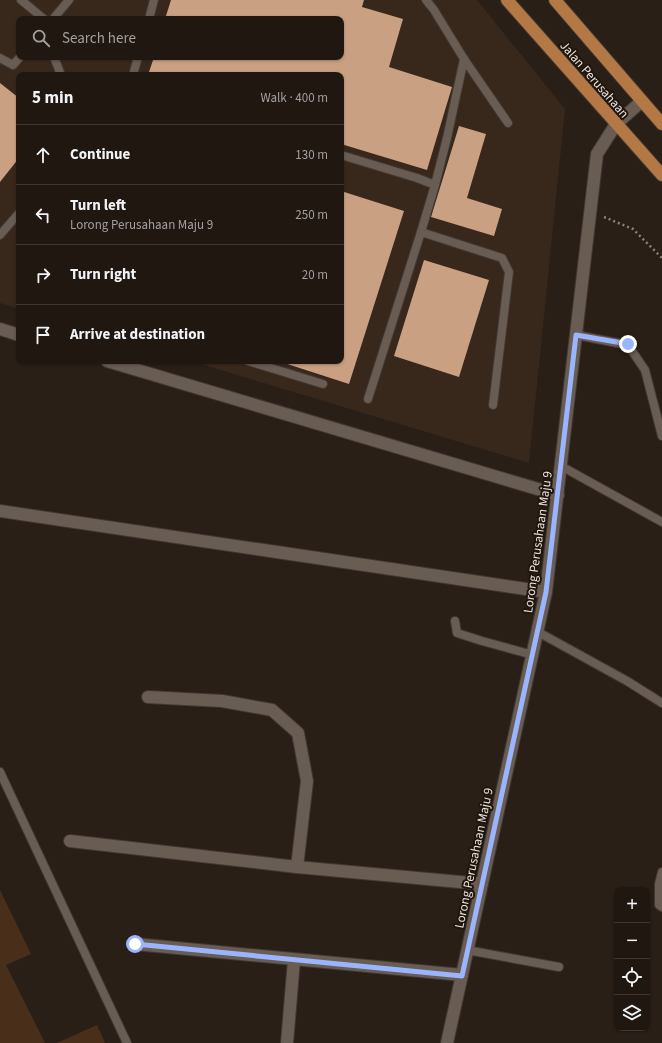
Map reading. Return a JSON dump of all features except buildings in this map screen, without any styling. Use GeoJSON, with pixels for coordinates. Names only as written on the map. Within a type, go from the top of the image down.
{"type":"FeatureCollection","features":[{"type":"Feature","properties":{"kind":"main road","name":"Jalan Perusahaan"},"geometry":{"type":"LineString","coordinates":[[507,0],[662,175]]}},
{"type":"Feature","properties":{"kind":"main road","name":"Jalan Perusahaan"},"geometry":{"type":"LineString","coordinates":[[555,0],[662,124]]}},
{"type":"Feature","properties":{"kind":"street","name":"Lorong Perusahaan Maju 9"},"geometry":{"type":"LineString","coordinates":[[447,1043],[546,592],[597,154],[616,124],[642,101]]}},
{"type":"Feature","properties":{"kind":"street"},"geometry":{"type":"LineString","coordinates":[[0,329],[16,334]]}},
{"type":"Feature","properties":{"kind":"street"},"geometry":{"type":"LineString","coordinates":[[117,364],[558,495]]}},
{"type":"Feature","properties":{"kind":"street"},"geometry":{"type":"LineString","coordinates":[[0,511],[546,592]]}},
{"type":"Feature","properties":{"kind":"street"},"geometry":{"type":"LineString","coordinates":[[148,697],[222,701],[272,710],[298,733],[307,781],[297,867]]}},
{"type":"Feature","properties":{"kind":"street"},"geometry":{"type":"LineString","coordinates":[[70,841],[297,867],[482,884]]}},
{"type":"Feature","properties":{"kind":"street"},"geometry":{"type":"LineString","coordinates":[[135,944],[462,976]]}},
{"type":"Feature","properties":{"kind":"street"},"geometry":{"type":"LineString","coordinates":[[287,1043],[294,960]]}},
{"type":"Feature","properties":{"kind":"lane"},"geometry":{"type":"LineString","coordinates":[[21,0],[40,16]]}},
{"type":"Feature","properties":{"kind":"lane"},"geometry":{"type":"LineString","coordinates":[[56,16],[69,0]]}},
{"type":"Feature","properties":{"kind":"lane"},"geometry":{"type":"LineString","coordinates":[[150,16],[154,0]]}},
{"type":"Feature","properties":{"kind":"lane"},"geometry":{"type":"LineString","coordinates":[[426,0],[508,123]]}},
{"type":"Feature","properties":{"kind":"lane"},"geometry":{"type":"LineString","coordinates":[[0,58],[13,65],[17,60]]}},
{"type":"Feature","properties":{"kind":"lane"},"geometry":{"type":"LineString","coordinates":[[368,399],[435,185],[447,138],[464,58]]}},
{"type":"Feature","properties":{"kind":"lane"},"geometry":{"type":"LineString","coordinates":[[55,60],[60,72]]}},
{"type":"Feature","properties":{"kind":"lane"},"geometry":{"type":"LineString","coordinates":[[134,72],[137,60]]}},
{"type":"Feature","properties":{"kind":"lane"},"geometry":{"type":"LineString","coordinates":[[344,156],[435,185]]}},
{"type":"Feature","properties":{"kind":"lane"},"geometry":{"type":"LineString","coordinates":[[0,235],[16,216]]}},
{"type":"Feature","properties":{"kind":"lane"},"geometry":{"type":"LineString","coordinates":[[421,232],[502,258],[509,272],[493,405]]}},
{"type":"Feature","properties":{"kind":"lane"},"geometry":{"type":"LineString","coordinates":[[576,335],[628,344],[645,370],[662,436]]}},
{"type":"Feature","properties":{"kind":"lane"},"geometry":{"type":"LineString","coordinates":[[258,364],[323,384]]}},
{"type":"Feature","properties":{"kind":"lane"},"geometry":{"type":"LineString","coordinates":[[561,466],[662,522]]}},
{"type":"Feature","properties":{"kind":"lane"},"geometry":{"type":"LineString","coordinates":[[455,621],[457,633],[482,642],[532,655]]}},
{"type":"Feature","properties":{"kind":"lane"},"geometry":{"type":"LineString","coordinates":[[538,632],[627,681],[662,704]]}},
{"type":"Feature","properties":{"kind":"lane"},"geometry":{"type":"LineString","coordinates":[[0,772],[127,1043]]}},
{"type":"Feature","properties":{"kind":"lane"},"geometry":{"type":"LineString","coordinates":[[662,872],[659,905],[662,907]]}},
{"type":"Feature","properties":{"kind":"lane"},"geometry":{"type":"LineString","coordinates":[[468,950],[559,967]]}},
{"type":"Feature","properties":{"kind":"path"},"geometry":{"type":"LineString","coordinates":[[590,212],[633,228],[662,258]]}},
{"type":"Feature","properties":{"kind":"shaded area"},"geometry":{"type":"Polygon","coordinates":[[[0,0],[477,0],[565,109],[529,463],[201,364],[344,364],[344,72],[16,72],[16,308],[0,303],[0,0]]]}},
{"type":"Feature","properties":{"kind":"shaded area"},"geometry":{"type":"Polygon","coordinates":[[[0,890],[31,954],[6,965],[45,1043],[0,1043],[0,890]]]}},
{"type":"Feature","properties":{"kind":"shaded area"},"geometry":{"type":"Polygon","coordinates":[[[97,1025],[105,1043],[57,1043],[97,1025]]]}},
{"type":"Feature","properties":{"kind":"route"},"geometry":{"type":"LineString","coordinates":[[135,944],[462,976],[546,592],[576,335],[628,344]]}}]}
